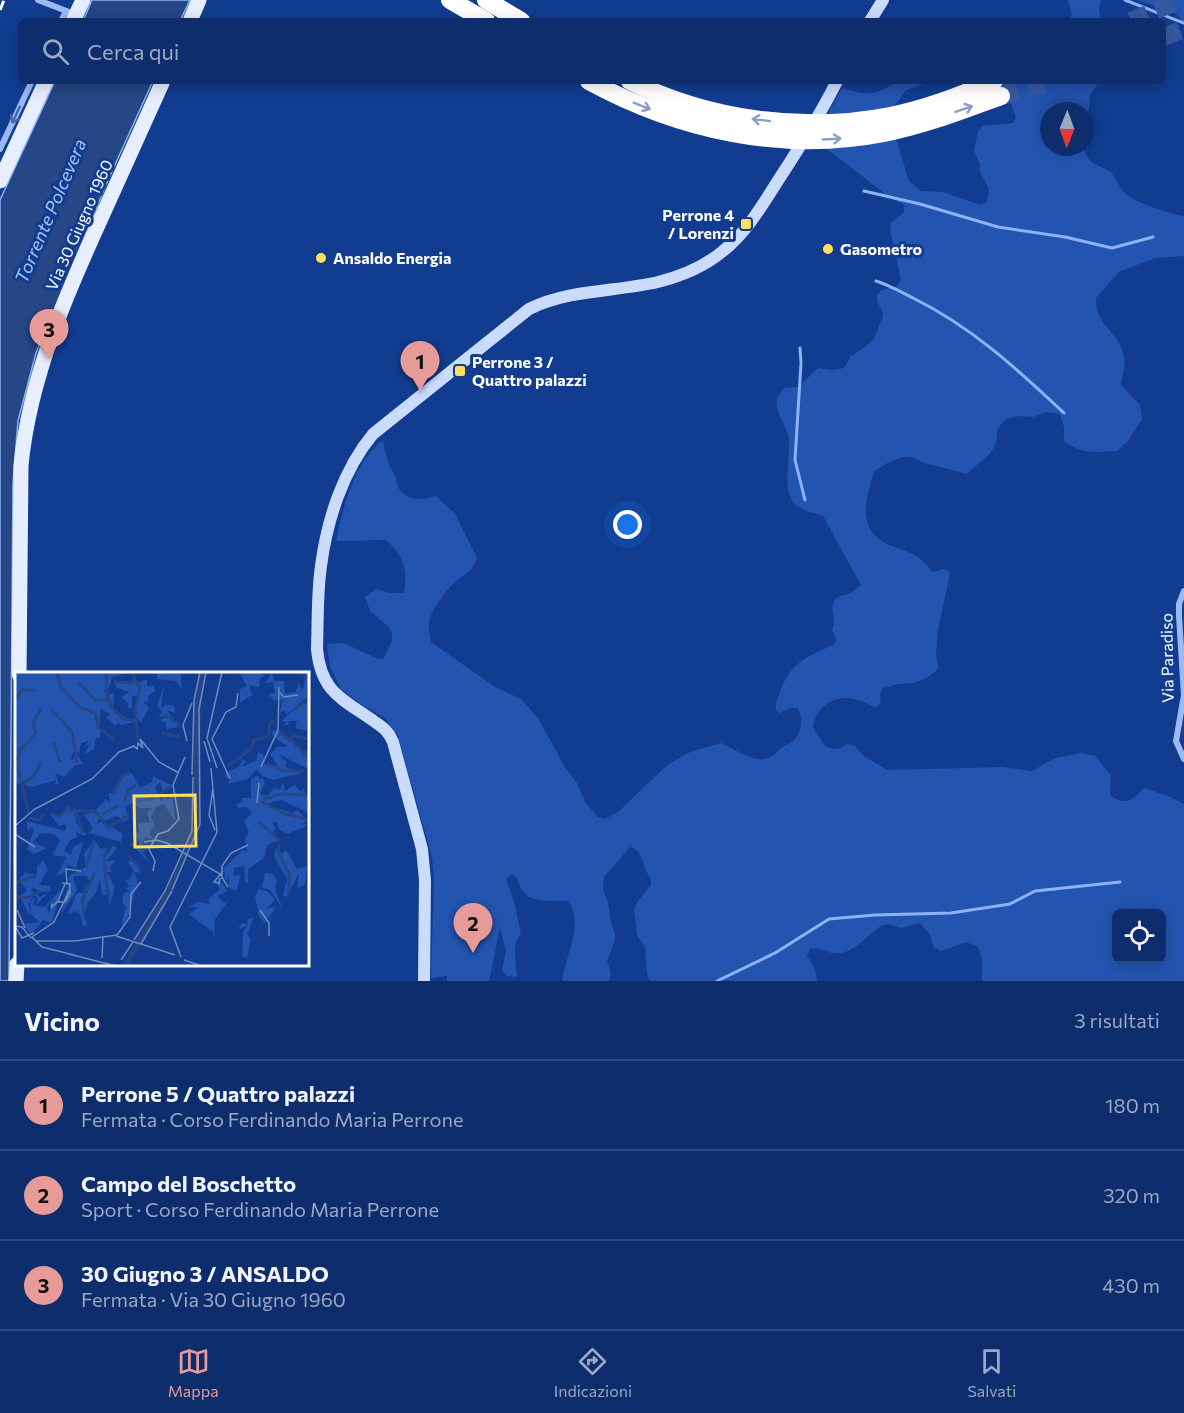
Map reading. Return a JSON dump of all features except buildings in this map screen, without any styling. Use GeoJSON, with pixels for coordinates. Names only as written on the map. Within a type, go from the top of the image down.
{"type":"FeatureCollection","features":[{"type":"Feature","properties":{"kind":"highway"},"geometry":{"type":"LineString","coordinates":[[450,0],[481,18]]}},
{"type":"Feature","properties":{"kind":"highway"},"geometry":{"type":"LineString","coordinates":[[486,0],[516,18]]}},
{"type":"Feature","properties":{"kind":"highway"},"geometry":{"type":"LineString","coordinates":[[596,84],[661,114],[707,128],[755,137],[798,140],[841,139],[884,133],[925,115],[959,96],[998,88]]}},
{"type":"Feature","properties":{"kind":"highway"},"geometry":{"type":"LineString","coordinates":[[637,84],[703,109],[772,121],[849,122],[889,116],[925,115]]}},
{"type":"Feature","properties":{"kind":"main road"},"geometry":{"type":"LineString","coordinates":[[72,16],[83,0]]}},
{"type":"Feature","properties":{"kind":"main road"},"geometry":{"type":"LineString","coordinates":[[191,18],[199,0]]}},
{"type":"Feature","properties":{"kind":"main road"},"geometry":{"type":"LineString","coordinates":[[872,18],[883,0]]}},
{"type":"Feature","properties":{"kind":"main road"},"geometry":{"type":"LineString","coordinates":[[0,181],[45,84]]}},
{"type":"Feature","properties":{"kind":"main road","name":"Via 30 Giugno 1960"},"geometry":{"type":"LineString","coordinates":[[19,672],[21,465],[24,432],[45,354],[69,288],[162,84]]}},
{"type":"Feature","properties":{"kind":"main road"},"geometry":{"type":"LineString","coordinates":[[424,981],[425,880],[422,849],[393,742],[388,731],[333,692],[318,660],[320,568],[326,536],[349,468],[360,449],[373,434],[529,309],[560,297],[656,282],[683,275],[723,252],[735,241],[765,201],[812,128],[835,84]]}},
{"type":"Feature","properties":{"kind":"main road"},"geometry":{"type":"LineString","coordinates":[[16,981],[17,966]]}},
{"type":"Feature","properties":{"kind":"street"},"geometry":{"type":"LineString","coordinates":[[38,0],[72,16]]}},
{"type":"Feature","properties":{"kind":"street"},"geometry":{"type":"LineString","coordinates":[[0,149],[31,84]]}},
{"type":"Feature","properties":{"kind":"street","name":"Via Paradiso"},"geometry":{"type":"LineString","coordinates":[[1184,591],[1179,604],[1179,616],[1184,696],[1176,741],[1184,759]]}},
{"type":"Feature","properties":{"kind":"shaded area"},"geometry":{"type":"Polygon","coordinates":[[[1068,0],[1101,0],[1100,18],[1070,18],[1072,15],[1068,0]]]}},
{"type":"Feature","properties":{"kind":"shaded area"},"geometry":{"type":"Polygon","coordinates":[[[1138,0],[1184,0],[1184,22],[1176,14],[1138,0]]]}},
{"type":"Feature","properties":{"kind":"shaded area"},"geometry":{"type":"Polygon","coordinates":[[[892,84],[923,84],[906,90],[895,105],[895,135],[909,181],[921,191],[943,192],[981,205],[987,202],[989,189],[979,170],[980,164],[974,151],[978,131],[982,126],[1013,123],[1016,117],[1003,84],[1098,84],[1090,95],[1090,102],[1040,102],[1040,156],[1087,156],[1090,161],[1112,173],[1124,192],[1137,201],[1184,216],[1184,256],[1155,258],[1119,272],[1096,298],[1099,315],[1122,348],[1125,363],[1121,385],[1140,405],[1142,419],[1127,442],[1117,451],[1089,452],[1077,449],[1064,441],[1064,427],[1060,414],[1046,412],[1033,417],[1019,416],[1006,419],[997,429],[996,444],[993,450],[966,474],[926,464],[909,457],[893,460],[874,472],[868,492],[866,511],[870,529],[876,537],[917,556],[932,572],[945,569],[950,573],[938,630],[936,655],[939,668],[917,682],[882,689],[881,702],[877,707],[856,699],[832,701],[820,710],[813,726],[826,747],[835,749],[848,744],[855,746],[864,756],[887,770],[1003,767],[1032,771],[1055,758],[1082,753],[1095,756],[1111,775],[1110,795],[1115,799],[1124,801],[1133,799],[1144,788],[1184,804],[1184,981],[982,981],[982,959],[978,947],[966,942],[941,951],[934,948],[930,935],[920,923],[901,928],[888,924],[881,926],[845,952],[810,949],[807,956],[815,968],[817,981],[650,981],[647,974],[645,947],[637,935],[634,909],[651,885],[651,879],[638,852],[630,847],[604,877],[603,889],[615,934],[615,941],[607,961],[611,973],[609,981],[562,981],[574,930],[573,911],[568,901],[542,900],[525,894],[512,874],[506,879],[515,905],[521,934],[515,949],[517,977],[506,976],[502,970],[506,951],[500,928],[489,981],[447,981],[447,976],[431,978],[434,879],[432,857],[398,736],[385,718],[341,689],[330,667],[327,644],[344,643],[378,659],[384,658],[392,640],[392,633],[389,627],[370,611],[365,597],[376,589],[390,593],[404,593],[405,570],[401,558],[386,540],[336,541],[346,500],[357,473],[364,460],[383,440],[388,462],[404,494],[417,499],[436,496],[456,515],[477,558],[470,570],[455,582],[439,601],[432,613],[429,624],[431,642],[495,687],[521,699],[538,718],[565,767],[577,783],[585,802],[598,817],[605,819],[618,812],[667,765],[690,752],[721,743],[753,758],[764,759],[772,756],[795,739],[800,728],[801,719],[797,708],[790,708],[780,713],[776,711],[784,682],[801,661],[835,644],[832,629],[834,625],[833,604],[838,597],[850,593],[861,585],[823,516],[801,508],[791,499],[787,477],[789,439],[777,409],[777,399],[784,388],[798,387],[818,368],[831,370],[844,368],[851,356],[873,340],[882,320],[883,313],[877,301],[877,294],[882,290],[897,286],[901,280],[890,230],[891,223],[904,212],[904,205],[892,199],[814,139],[842,88],[858,92],[877,92],[892,84]]]}},
{"type":"Feature","properties":{"kind":"water"},"geometry":{"type":"Polygon","coordinates":[[[92,0],[190,0],[181,18],[84,18],[92,0]]]}},
{"type":"Feature","properties":{"kind":"water","name":"Torrente Polcevera"},"geometry":{"type":"Polygon","coordinates":[[[54,84],[152,84],[109,178],[36,353],[18,421],[13,483],[9,981],[0,981],[0,200],[54,84]]]}},
{"type":"Feature","properties":{"kind":"waterway"},"geometry":{"type":"LineString","coordinates":[[1125,0],[1184,23]]}},
{"type":"Feature","properties":{"kind":"waterway"},"geometry":{"type":"LineString","coordinates":[[864,191],[920,204],[998,227],[1065,237],[1112,248],[1153,237]]}},
{"type":"Feature","properties":{"kind":"waterway"},"geometry":{"type":"LineString","coordinates":[[876,281],[934,309],[955,322],[1011,365],[1064,413]]}},
{"type":"Feature","properties":{"kind":"waterway"},"geometry":{"type":"LineString","coordinates":[[800,348],[795,460],[805,500]]}},
{"type":"Feature","properties":{"kind":"waterway"},"geometry":{"type":"LineString","coordinates":[[717,981],[775,953],[829,919],[951,913],[1010,904],[1035,891],[1120,882]]}},
{"type":"Feature","properties":{"kind":"tunnel"},"geometry":{"type":"LineString","coordinates":[[1138,18],[1180,0]]}},
{"type":"Feature","properties":{"kind":"tunnel"},"geometry":{"type":"LineString","coordinates":[[1166,36],[1184,29]]}},
{"type":"Feature","properties":{"kind":"tunnel"},"geometry":{"type":"LineString","coordinates":[[1001,96],[1042,84]]}},
{"type":"Feature","properties":{"kind":"railway"},"geometry":{"type":"LineString","coordinates":[[0,10],[4,0]]}},
{"type":"Feature","properties":{"kind":"place","name":"Perrone 4 / Lorenzi"},"geometry":{"type":"Point","coordinates":[746,224]}},
{"type":"Feature","properties":{"kind":"place","name":"Gasometro"},"geometry":{"type":"Point","coordinates":[828,249]}},
{"type":"Feature","properties":{"kind":"place","name":"Ansaldo Energia"},"geometry":{"type":"Point","coordinates":[321,258]}},
{"type":"Feature","properties":{"kind":"place","name":"30 Giugno 3 / ANSALDO"},"geometry":{"type":"Point","coordinates":[49,359]}},
{"type":"Feature","properties":{"kind":"place","name":"Perrone 3 / Quattro palazzi"},"geometry":{"type":"Point","coordinates":[460,371]}},
{"type":"Feature","properties":{"kind":"place","name":"Perrone 5 / Quattro palazzi"},"geometry":{"type":"Point","coordinates":[420,391]}},
{"type":"Feature","properties":{"kind":"place","name":"Campo del Boschetto"},"geometry":{"type":"Point","coordinates":[473,953]}}]}
